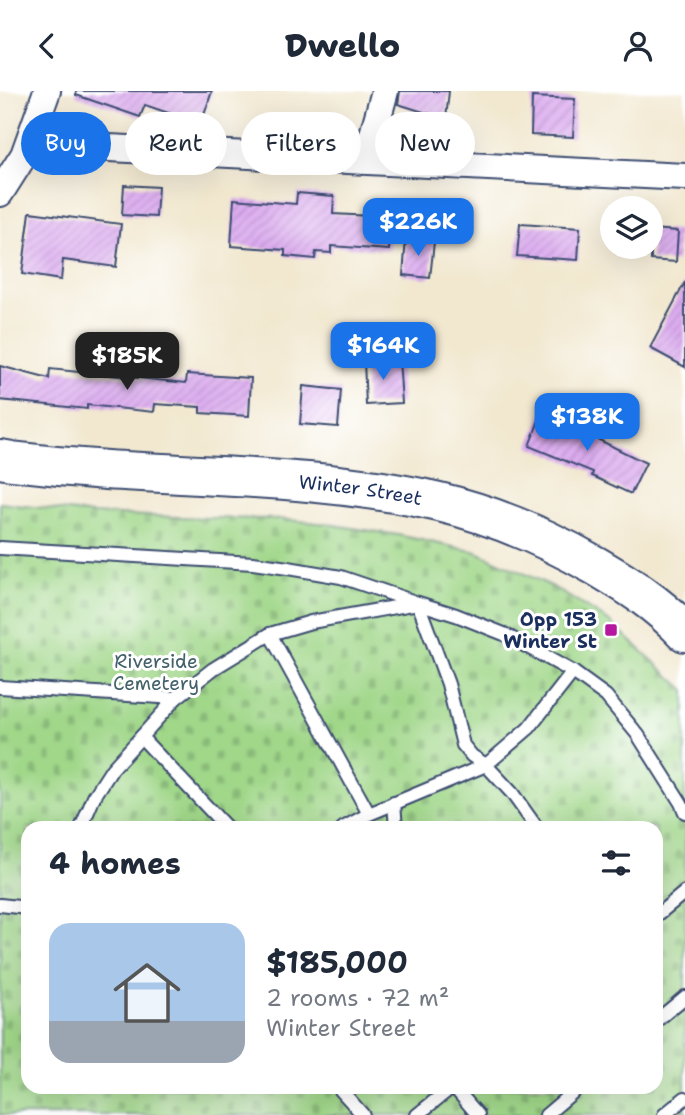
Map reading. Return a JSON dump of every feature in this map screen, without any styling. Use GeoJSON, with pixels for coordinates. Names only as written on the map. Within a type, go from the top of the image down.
{"type":"FeatureCollection","features":[{"type":"Feature","properties":{"kind":"main road","name":"Winter Street"},"geometry":{"type":"LineString","coordinates":[[0,459],[106,470],[320,483],[398,493],[442,503],[484,515],[569,551],[635,590],[665,611],[685,632]]}},
{"type":"Feature","properties":{"kind":"street"},"geometry":{"type":"LineString","coordinates":[[40,112],[47,91]]}},
{"type":"Feature","properties":{"kind":"street"},"geometry":{"type":"LineString","coordinates":[[366,160],[385,91]]}},
{"type":"Feature","properties":{"kind":"street"},"geometry":{"type":"LineString","coordinates":[[111,148],[685,177]]}},
{"type":"Feature","properties":{"kind":"street"},"geometry":{"type":"LineString","coordinates":[[0,193],[21,160]]}},
{"type":"Feature","properties":{"kind":"lane"},"geometry":{"type":"LineString","coordinates":[[0,548],[253,563],[288,568],[341,577],[456,615],[504,634],[573,672],[606,696],[638,735],[685,813]]}},
{"type":"Feature","properties":{"kind":"lane"},"geometry":{"type":"LineString","coordinates":[[84,821],[94,797],[113,769],[176,698],[213,669],[271,634],[312,622],[418,603]]}},
{"type":"Feature","properties":{"kind":"lane"},"geometry":{"type":"LineString","coordinates":[[418,603],[448,684],[463,745],[471,756],[486,765],[512,793],[532,821]]}},
{"type":"Feature","properties":{"kind":"lane"},"geometry":{"type":"LineString","coordinates":[[271,634],[369,814]]}},
{"type":"Feature","properties":{"kind":"lane"},"geometry":{"type":"LineString","coordinates":[[356,821],[486,765],[529,727],[573,672]]}},
{"type":"Feature","properties":{"kind":"lane"},"geometry":{"type":"LineString","coordinates":[[0,687],[176,698]]}},
{"type":"Feature","properties":{"kind":"lane"},"geometry":{"type":"LineString","coordinates":[[141,737],[220,821]]}},
{"type":"Feature","properties":{"kind":"lane"},"geometry":{"type":"LineString","coordinates":[[394,803],[395,821]]}},
{"type":"Feature","properties":{"kind":"lane"},"geometry":{"type":"LineString","coordinates":[[663,910],[685,892]]}},
{"type":"Feature","properties":{"kind":"lane"},"geometry":{"type":"LineString","coordinates":[[0,905],[21,907]]}},
{"type":"Feature","properties":{"kind":"lane"},"geometry":{"type":"LineString","coordinates":[[663,1015],[685,997]]}},
{"type":"Feature","properties":{"kind":"lane"},"geometry":{"type":"LineString","coordinates":[[344,1094],[363,1115]]}},
{"type":"Feature","properties":{"kind":"lane"},"geometry":{"type":"LineString","coordinates":[[418,1115],[444,1094]]}},
{"type":"Feature","properties":{"kind":"lane"},"geometry":{"type":"LineString","coordinates":[[459,1094],[478,1115]]}},
{"type":"Feature","properties":{"kind":"lane"},"geometry":{"type":"LineString","coordinates":[[546,1115],[571,1094]]}},
{"type":"Feature","properties":{"kind":"lane"},"geometry":{"type":"LineString","coordinates":[[664,1115],[685,1098]]}},
{"type":"Feature","properties":{"kind":"green space","name":"Riverside Cemetery"},"geometry":{"type":"Polygon","coordinates":[[[0,503],[93,514],[280,519],[398,535],[477,552],[551,586],[610,622],[685,690],[685,1115],[0,1115],[0,503]]]}},
{"type":"Feature","properties":{"kind":"building"},"geometry":{"type":"Polygon","coordinates":[[[76,91],[212,91],[205,112],[166,112],[145,105],[142,112],[125,112],[76,95],[76,91]]]}},
{"type":"Feature","properties":{"kind":"building"},"geometry":{"type":"Polygon","coordinates":[[[400,91],[449,91],[447,112],[424,112],[398,104],[400,91]]]}},
{"type":"Feature","properties":{"kind":"building"},"geometry":{"type":"Polygon","coordinates":[[[532,97],[575,99],[573,137],[531,135],[532,97]]]}},
{"type":"Feature","properties":{"kind":"building"},"geometry":{"type":"Polygon","coordinates":[[[124,185],[158,187],[156,217],[122,215],[124,185]]]}},
{"type":"Feature","properties":{"kind":"building"},"geometry":{"type":"Polygon","coordinates":[[[297,193],[334,196],[333,214],[391,217],[389,250],[331,246],[331,253],[316,252],[315,259],[285,256],[285,250],[231,246],[234,199],[296,204],[297,193]]]}},
{"type":"Feature","properties":{"kind":"building"},"geometry":{"type":"Polygon","coordinates":[[[30,212],[121,224],[116,267],[63,260],[61,280],[22,274],[30,212]]]}},
{"type":"Feature","properties":{"kind":"building"},"geometry":{"type":"Polygon","coordinates":[[[520,224],[580,228],[578,260],[517,256],[520,224]]]}},
{"type":"Feature","properties":{"kind":"building"},"geometry":{"type":"Polygon","coordinates":[[[663,230],[678,231],[676,262],[651,260],[663,259],[663,230]]]}},
{"type":"Feature","properties":{"kind":"building"},"geometry":{"type":"Polygon","coordinates":[[[406,239],[434,242],[430,278],[403,275],[406,239]]]}},
{"type":"Feature","properties":{"kind":"building"},"geometry":{"type":"Polygon","coordinates":[[[685,282],[685,367],[650,348],[685,282]]]}},
{"type":"Feature","properties":{"kind":"building"},"geometry":{"type":"Polygon","coordinates":[[[399,359],[402,403],[366,405],[364,361],[399,359]]]}},
{"type":"Feature","properties":{"kind":"building"},"geometry":{"type":"Polygon","coordinates":[[[0,366],[49,379],[50,369],[186,383],[187,374],[251,378],[249,416],[200,413],[200,407],[155,404],[154,412],[87,405],[87,409],[0,400],[0,366]]]}},
{"type":"Feature","properties":{"kind":"building"},"geometry":{"type":"Polygon","coordinates":[[[303,386],[341,390],[338,427],[300,424],[303,386]]]}},
{"type":"Feature","properties":{"kind":"building"},"geometry":{"type":"Polygon","coordinates":[[[542,413],[588,432],[587,434],[646,463],[631,494],[592,476],[593,472],[529,446],[542,413]]]}},
{"type":"Feature","properties":{"kind":"place","name":"Opp 153 Winter St"},"geometry":{"type":"Point","coordinates":[611,630]}}]}
